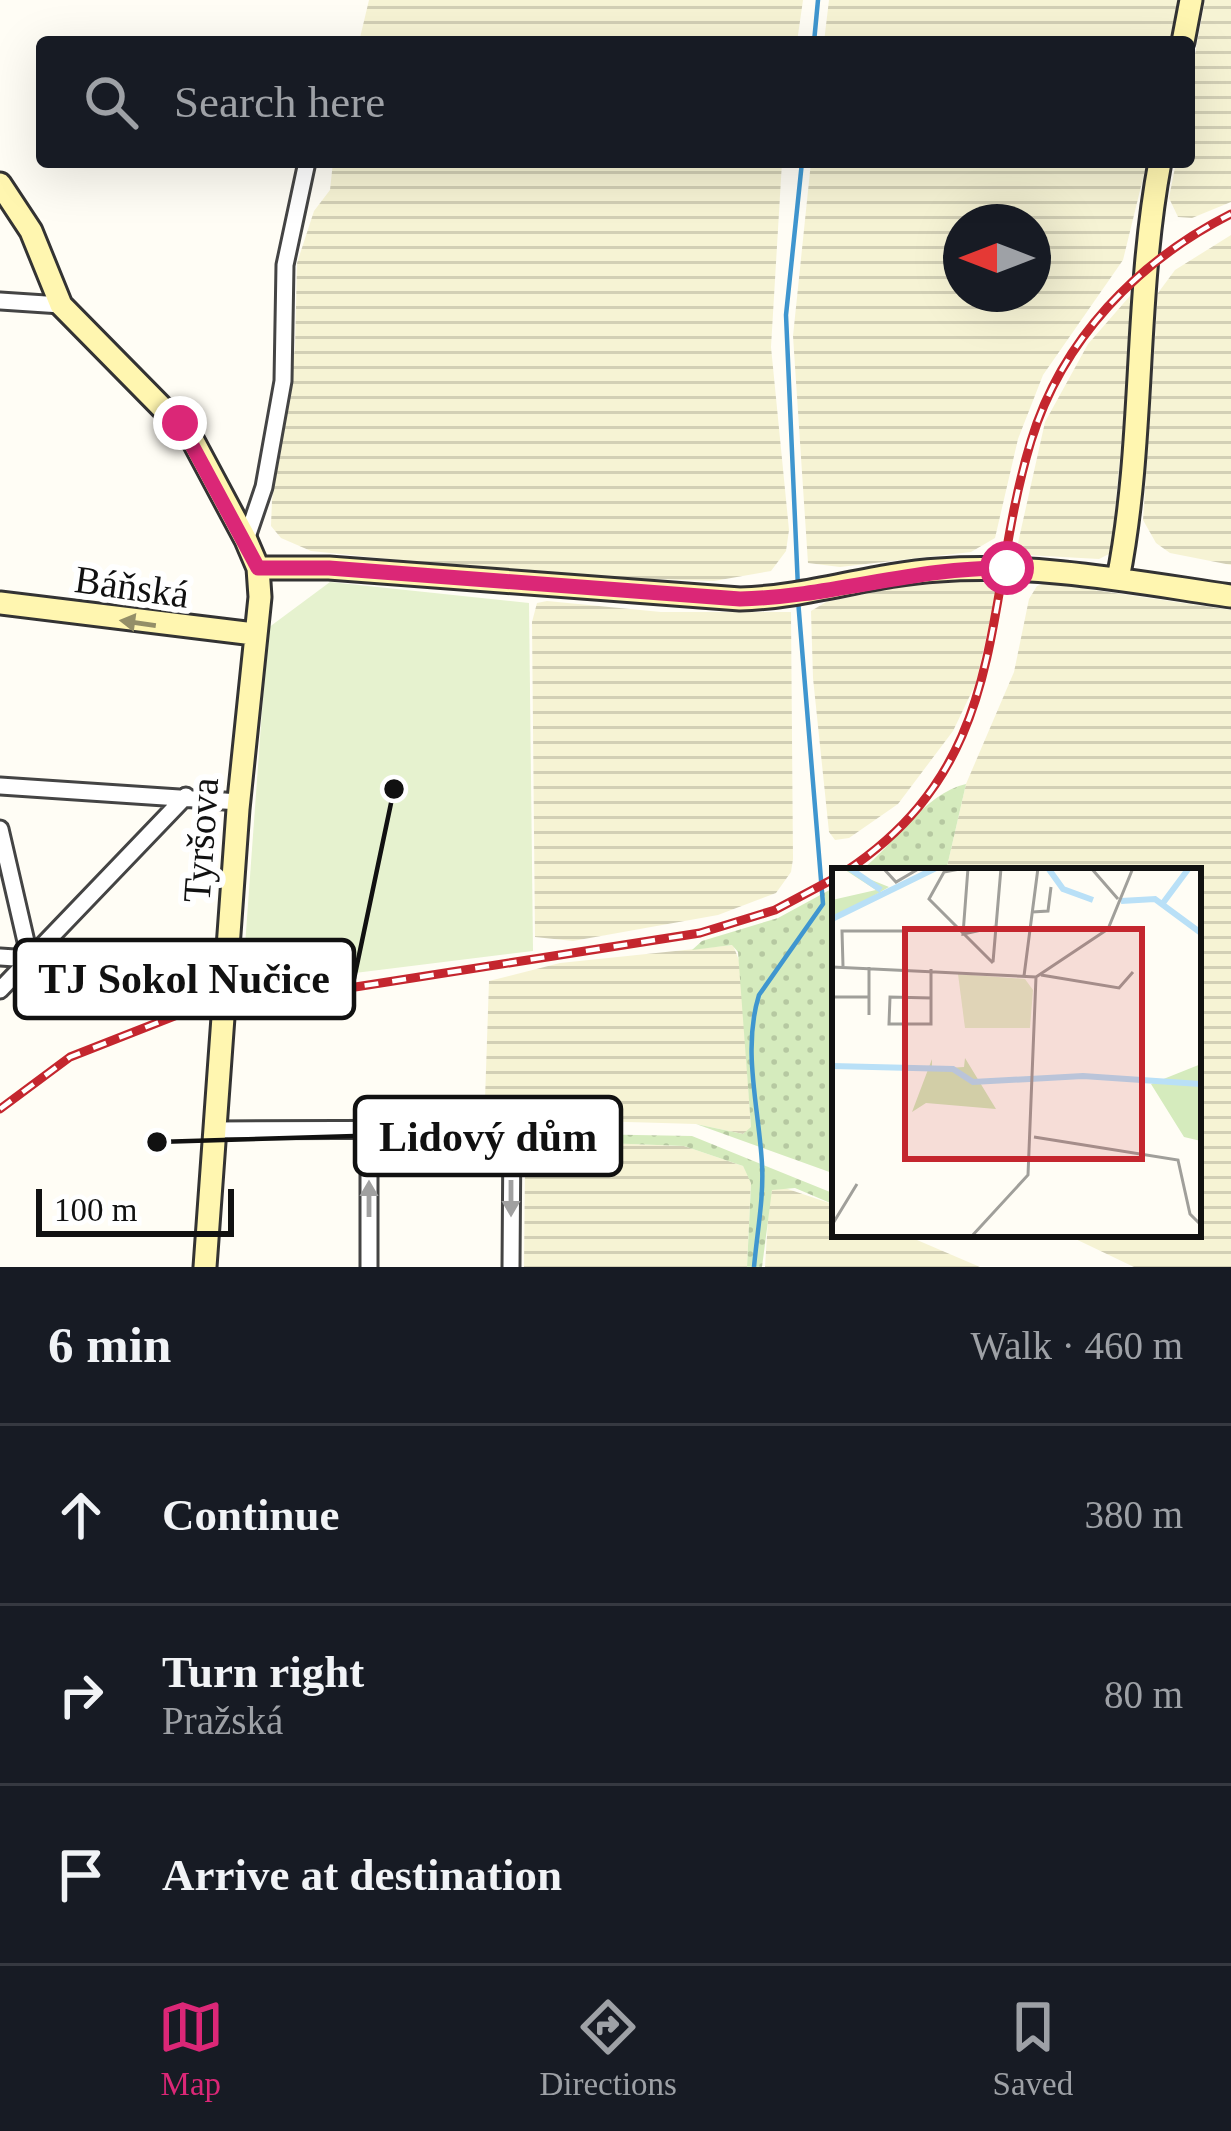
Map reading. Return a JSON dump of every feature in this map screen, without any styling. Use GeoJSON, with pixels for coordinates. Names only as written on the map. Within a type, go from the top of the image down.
{"type":"FeatureCollection","features":[{"type":"Feature","properties":{"kind":"street"},"geometry":{"type":"LineString","coordinates":[[1184,36],[1191,0]]}},
{"type":"Feature","properties":{"kind":"street"},"geometry":{"type":"LineString","coordinates":[[246,540],[264,488],[283,381],[285,265],[307,168]]}},
{"type":"Feature","properties":{"kind":"street"},"geometry":{"type":"LineString","coordinates":[[1118,579],[1143,329],[1143,269],[1159,168]]}},
{"type":"Feature","properties":{"kind":"street"},"geometry":{"type":"LineString","coordinates":[[0,184],[31,231],[61,305],[180,423],[258,568],[329,568],[649,595],[799,596],[940,569],[1007,568],[1231,596]]}},
{"type":"Feature","properties":{"kind":"street"},"geometry":{"type":"LineString","coordinates":[[0,301],[61,305]]}},
{"type":"Feature","properties":{"kind":"street","name":"Tyršova"},"geometry":{"type":"LineString","coordinates":[[205,1267],[258,568]]}},
{"type":"Feature","properties":{"kind":"street","name":"Báňská"},"geometry":{"type":"LineString","coordinates":[[0,603],[254,634]]}},
{"type":"Feature","properties":{"kind":"street"},"geometry":{"type":"LineString","coordinates":[[0,786],[239,802]]}},
{"type":"Feature","properties":{"kind":"street"},"geometry":{"type":"LineString","coordinates":[[0,990],[186,796]]}},
{"type":"Feature","properties":{"kind":"street"},"geometry":{"type":"LineString","coordinates":[[0,830],[30,959]]}},
{"type":"Feature","properties":{"kind":"street"},"geometry":{"type":"LineString","coordinates":[[0,957],[30,959]]}},
{"type":"Feature","properties":{"kind":"street"},"geometry":{"type":"LineString","coordinates":[[215,1130],[512,1129],[511,1267]]}},
{"type":"Feature","properties":{"kind":"street"},"geometry":{"type":"LineString","coordinates":[[368,1267],[370,1131]]}},
{"type":"Feature","properties":{"kind":"shaded area"},"geometry":{"type":"Polygon","coordinates":[[[369,0],[803,0],[798,36],[360,36],[369,0]]]}},
{"type":"Feature","properties":{"kind":"shaded area"},"geometry":{"type":"Polygon","coordinates":[[[829,0],[1178,0],[1171,36],[825,36],[829,0]]]}},
{"type":"Feature","properties":{"kind":"shaded area"},"geometry":{"type":"Polygon","coordinates":[[[1205,0],[1231,0],[1231,202],[1192,218],[1178,217],[1169,198],[1175,168],[1195,168],[1195,54],[1205,0]]]}},
{"type":"Feature","properties":{"kind":"shaded area"},"geometry":{"type":"Polygon","coordinates":[[[332,168],[782,168],[771,347],[789,530],[786,551],[771,571],[714,581],[554,576],[311,551],[281,538],[271,526],[272,500],[295,348],[297,263],[314,211],[330,190],[332,168]]]}},
{"type":"Feature","properties":{"kind":"shaded area"},"geometry":{"type":"Polygon","coordinates":[[[810,168],[1146,168],[1123,260],[1043,375],[1018,439],[995,538],[971,552],[840,567],[808,563],[793,336],[810,168]]]}},
{"type":"Feature","properties":{"kind":"shaded area"},"geometry":{"type":"Polygon","coordinates":[[[1231,235],[1231,565],[1170,553],[1156,543],[1143,520],[1158,293],[1175,270],[1231,235]]]}},
{"type":"Feature","properties":{"kind":"shaded area"},"geometry":{"type":"Polygon","coordinates":[[[1136,289],[1111,553],[1099,559],[1026,555],[1018,543],[1045,422],[1088,344],[1136,289]]]}},
{"type":"Feature","properties":{"kind":"shaded area"},"geometry":{"type":"Polygon","coordinates":[[[1046,583],[1231,610],[1231,1267],[1134,1267],[1071,1237],[1201,1237],[1201,868],[947,868],[966,784],[1014,672],[1029,599],[1037,586],[1046,583]]]}},
{"type":"Feature","properties":{"kind":"shaded area"},"geometry":{"type":"Polygon","coordinates":[[[914,584],[993,584],[996,594],[976,683],[953,731],[898,804],[849,838],[835,840],[829,832],[811,611],[826,602],[914,584]]]}},
{"type":"Feature","properties":{"kind":"shaded area"},"geometry":{"type":"Polygon","coordinates":[[[537,603],[661,612],[791,612],[793,859],[791,872],[776,893],[718,915],[573,941],[535,937],[532,622],[537,603]]]}},
{"type":"Feature","properties":{"kind":"shaded area"},"geometry":{"type":"Polygon","coordinates":[[[733,945],[740,963],[751,1128],[743,1134],[696,1124],[491,1118],[485,1100],[489,981],[560,963],[733,945]]]}},
{"type":"Feature","properties":{"kind":"shaded area"},"geometry":{"type":"Polygon","coordinates":[[[548,1141],[684,1146],[743,1166],[751,1182],[747,1267],[524,1267],[525,1166],[548,1141]]]}},
{"type":"Feature","properties":{"kind":"shaded area"},"geometry":{"type":"Polygon","coordinates":[[[779,1186],[832,1204],[832,1237],[910,1237],[980,1267],[765,1267],[772,1190],[779,1186]]]}},
{"type":"Feature","properties":{"kind":"green space"},"geometry":{"type":"Polygon","coordinates":[[[330,582],[529,603],[533,951],[242,987],[268,628],[330,582]]]}},
{"type":"Feature","properties":{"kind":"green space"},"geometry":{"type":"Polygon","coordinates":[[[966,784],[947,868],[864,868],[923,809],[966,784]]]}},
{"type":"Feature","properties":{"kind":"green space"},"geometry":{"type":"Polygon","coordinates":[[[832,889],[832,1173],[696,1124],[743,1134],[751,1127],[738,952],[732,945],[692,950],[702,941],[778,918],[832,889]]]}},
{"type":"Feature","properties":{"kind":"green space"},"geometry":{"type":"Polygon","coordinates":[[[526,1133],[692,1136],[832,1193],[832,1204],[795,1188],[772,1190],[762,1267],[747,1267],[751,1183],[743,1166],[684,1146],[549,1141],[526,1166],[526,1133]]]}},
{"type":"Feature","properties":{"kind":"waterway"},"geometry":{"type":"LineString","coordinates":[[815,36],[818,0]]}},
{"type":"Feature","properties":{"kind":"waterway"},"geometry":{"type":"LineString","coordinates":[[798,588],[786,315],[801,168]]}},
{"type":"Feature","properties":{"kind":"waterway"},"geometry":{"type":"LineString","coordinates":[[754,1267],[762,1177],[752,1058],[754,1016],[759,995],[823,904],[798,600]]}},
{"type":"Feature","properties":{"kind":"railway"},"geometry":{"type":"LineString","coordinates":[[850,868],[900,827],[938,780],[965,729],[995,620],[1031,441],[1062,369],[1083,337],[1135,280],[1165,255],[1231,214]]}},
{"type":"Feature","properties":{"kind":"railway"},"geometry":{"type":"LineString","coordinates":[[0,1109],[70,1057],[177,1015],[700,933],[775,910],[832,880]]}},
{"type":"Feature","properties":{"kind":"place","name":"TJ Sokol Nučice"},"geometry":{"type":"Point","coordinates":[394,789]}},
{"type":"Feature","properties":{"kind":"place","name":"Lidový dům"},"geometry":{"type":"Point","coordinates":[157,1142]}},
{"type":"Feature","properties":{"kind":"route"},"geometry":{"type":"LineString","coordinates":[[180,423],[258,568],[329,568],[740,599],[789,598],[916,572],[1007,568]]}}]}
